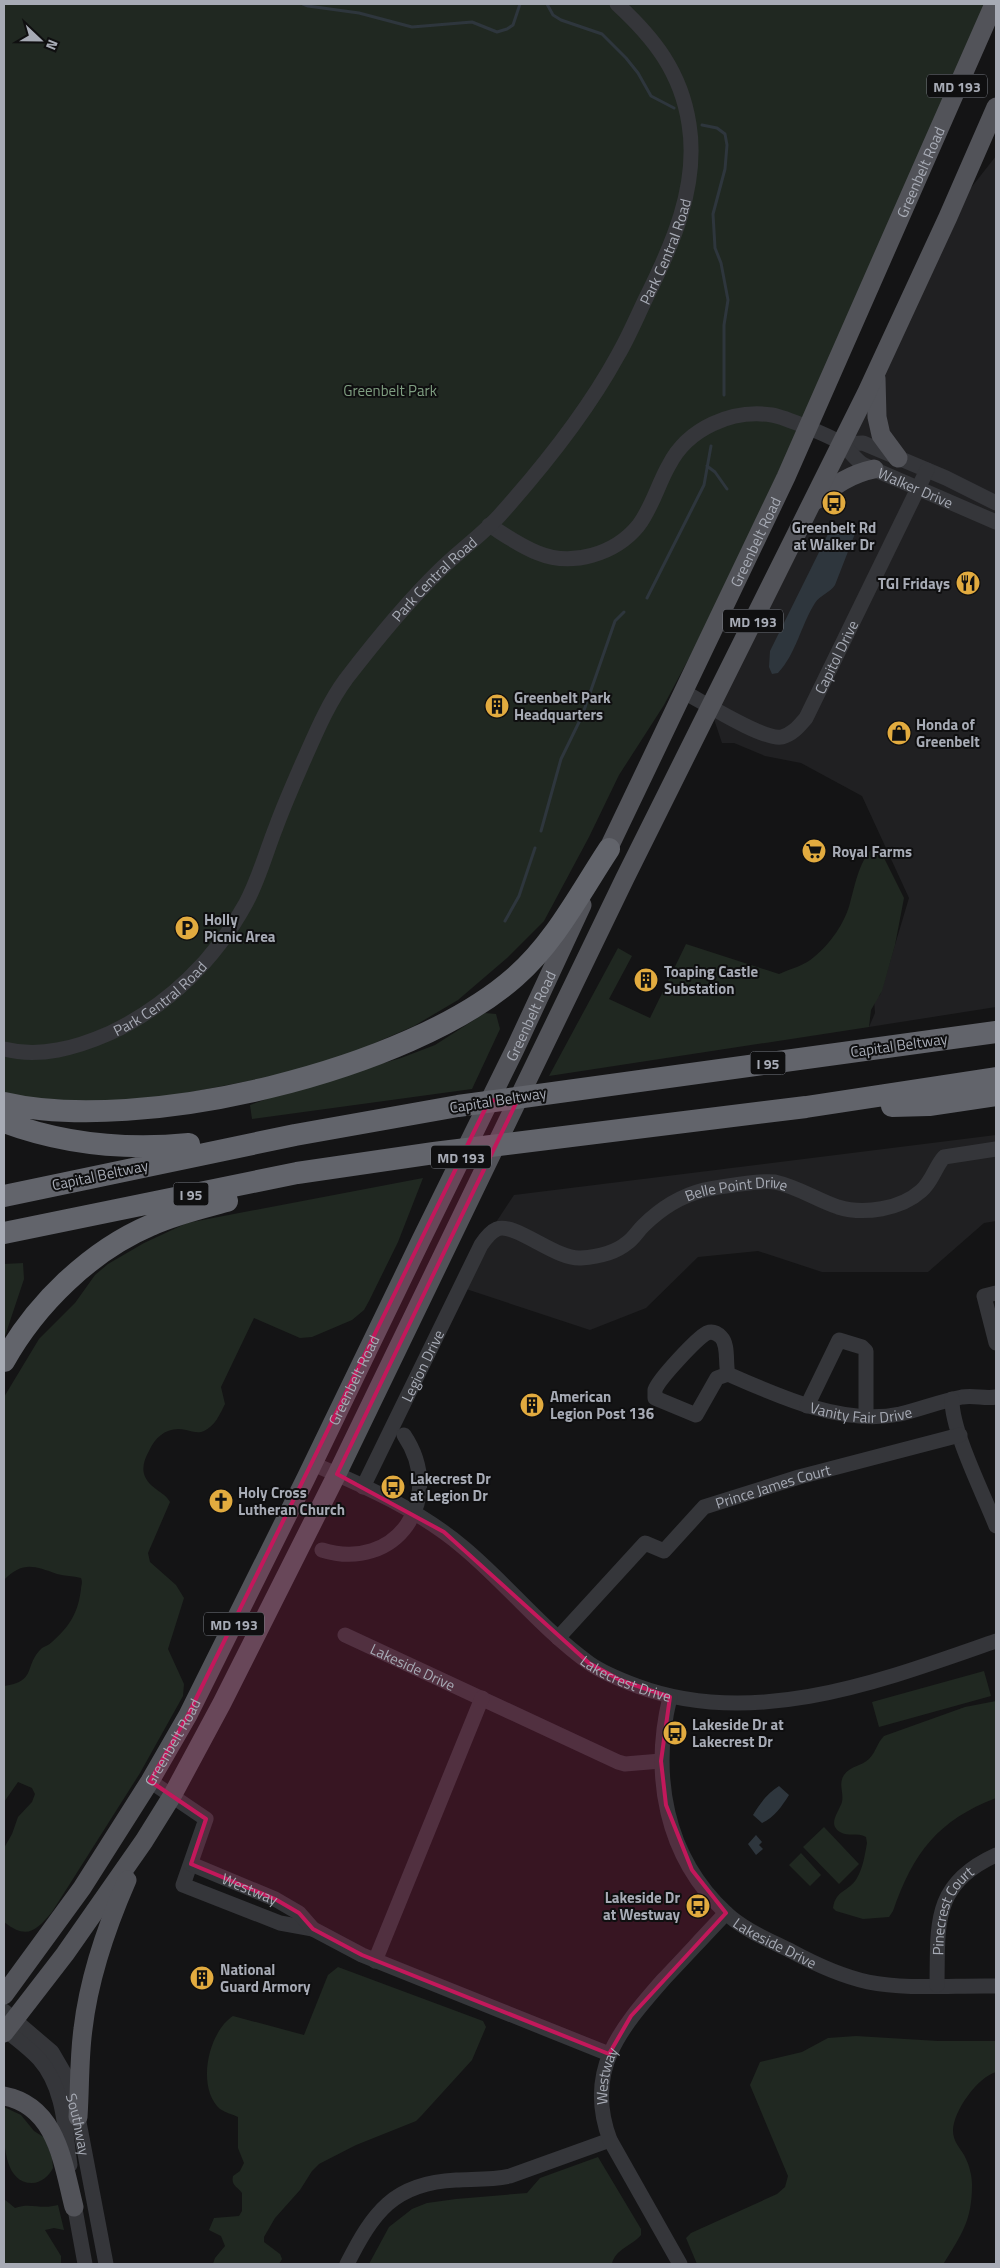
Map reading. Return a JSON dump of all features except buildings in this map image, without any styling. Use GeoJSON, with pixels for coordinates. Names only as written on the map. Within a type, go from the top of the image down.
{"type":"FeatureCollection","features":[{"type":"Feature","properties":{"kind":"highway"},"geometry":{"type":"LineString","coordinates":[[4,1103],[52,1111],[80,1112],[162,1106],[217,1098],[320,1073],[415,1038],[458,1017],[520,972],[536,956],[555,932],[609,849]]}},
{"type":"Feature","properties":{"kind":"highway","name":"Capital Beltway"},"geometry":{"type":"LineString","coordinates":[[4,1196],[295,1135],[458,1106],[993,1032]]}},
{"type":"Feature","properties":{"kind":"highway","name":"I 95"},"geometry":{"type":"LineString","coordinates":[[4,1233],[278,1177],[380,1161],[806,1107],[996,1078]]}},
{"type":"Feature","properties":{"kind":"highway"},"geometry":{"type":"LineString","coordinates":[[806,1107],[929,1105],[996,1094]]}},
{"type":"Feature","properties":{"kind":"highway"},"geometry":{"type":"LineString","coordinates":[[4,1122],[47,1136],[123,1146],[164,1146],[295,1135]]}},
{"type":"Feature","properties":{"kind":"highway"},"geometry":{"type":"LineString","coordinates":[[4,1361],[36,1314],[72,1277],[120,1242],[149,1225],[184,1212],[380,1161]]}},
{"type":"Feature","properties":{"kind":"main road","name":"Greenbelt Road"},"geometry":{"type":"LineString","coordinates":[[4,1996],[82,1888],[150,1781],[188,1715],[313,1464],[515,1048],[808,428],[994,4]]}},
{"type":"Feature","properties":{"kind":"main road","name":"Greenbelt Road"},"geometry":{"type":"LineString","coordinates":[[6,2025],[65,1954],[144,1841],[172,1796],[241,1666],[337,1474],[710,706],[842,444],[948,217],[996,107]]}},
{"type":"Feature","properties":{"kind":"main road"},"geometry":{"type":"LineString","coordinates":[[948,217],[996,141]]}},
{"type":"Feature","properties":{"kind":"main road"},"geometry":{"type":"LineString","coordinates":[[876,372],[877,417],[881,435],[898,458]]}},
{"type":"Feature","properties":{"kind":"main road"},"geometry":{"type":"LineString","coordinates":[[812,504],[841,480],[874,469]]}},
{"type":"Feature","properties":{"kind":"main road"},"geometry":{"type":"LineString","coordinates":[[78,2117],[82,2039],[91,1980],[106,1930],[144,1841]]}},
{"type":"Feature","properties":{"kind":"main road"},"geometry":{"type":"LineString","coordinates":[[4,2096],[26,2105],[47,2122],[59,2150],[74,2208]]}},
{"type":"Feature","properties":{"kind":"street","name":"Park Central Road"},"geometry":{"type":"LineString","coordinates":[[4,1050],[50,1052],[89,1042],[131,1023],[155,1007],[191,977],[225,935],[246,902],[260,871],[280,814],[321,722],[343,684],[397,614],[441,568],[488,525],[538,470],[591,399],[618,356],[665,260],[684,206],[690,162],[689,124],[678,82],[664,54],[617,4]]}},
{"type":"Feature","properties":{"kind":"street","name":"Walker Drive"},"geometry":{"type":"LineString","coordinates":[[488,525],[526,548],[545,556],[574,558],[594,555],[617,545],[638,525],[673,457],[689,439],[707,426],[734,417],[757,414],[780,417],[808,428],[842,444],[856,460],[917,489],[996,522]]}},
{"type":"Feature","properties":{"kind":"street","name":"Walker Drive"},"geometry":{"type":"LineString","coordinates":[[842,444],[863,443],[927,470],[996,503]]}},
{"type":"Feature","properties":{"kind":"street","name":"Capitol Drive"},"geometry":{"type":"LineString","coordinates":[[684,692],[755,730],[773,737],[786,735],[798,728],[806,718],[927,470]]}},
{"type":"Feature","properties":{"kind":"street","name":"Belle Point Drive"},"geometry":{"type":"LineString","coordinates":[[481,1245],[493,1231],[505,1228],[571,1257],[579,1258],[605,1254],[627,1243],[649,1220],[674,1201],[704,1190],[758,1183],[773,1182],[786,1185],[840,1208],[859,1210],[880,1209],[902,1202],[922,1191],[944,1157],[951,1154],[996,1149]]}},
{"type":"Feature","properties":{"kind":"street","name":"Legion Drive"},"geometry":{"type":"LineString","coordinates":[[363,1487],[481,1245]]}},
{"type":"Feature","properties":{"kind":"street"},"geometry":{"type":"LineString","coordinates":[[990,1294],[996,1343]]}},
{"type":"Feature","properties":{"kind":"street"},"geometry":{"type":"LineString","coordinates":[[707,1332],[717,1334],[724,1342],[728,1374],[717,1378],[696,1415],[655,1398],[655,1390],[659,1383],[687,1349],[707,1332]]}},
{"type":"Feature","properties":{"kind":"street"},"geometry":{"type":"LineString","coordinates":[[807,1406],[839,1340],[862,1347],[866,1351],[866,1415]]}},
{"type":"Feature","properties":{"kind":"street","name":"Vanity Fair Drive"},"geometry":{"type":"LineString","coordinates":[[728,1374],[790,1401],[807,1406],[866,1415],[899,1414],[952,1399],[970,1396],[996,1397]]}},
{"type":"Feature","properties":{"kind":"street"},"geometry":{"type":"LineString","coordinates":[[952,1399],[960,1435],[996,1526]]}},
{"type":"Feature","properties":{"kind":"street"},"geometry":{"type":"LineString","coordinates":[[322,1550],[341,1555],[352,1555],[382,1547],[399,1534],[413,1513],[420,1494],[420,1472],[414,1452],[404,1435]]}},
{"type":"Feature","properties":{"kind":"street","name":"Prince James Court"},"geometry":{"type":"LineString","coordinates":[[558,1638],[645,1543],[664,1551],[704,1507],[799,1477],[960,1435]]}},
{"type":"Feature","properties":{"kind":"street","name":"Lakecrest Drive"},"geometry":{"type":"LineString","coordinates":[[313,1464],[363,1487],[413,1513],[444,1532],[465,1548],[558,1638],[597,1668],[634,1685],[670,1697],[696,1702],[732,1705],[797,1698],[880,1679],[996,1641]]}},
{"type":"Feature","properties":{"kind":"street","name":"Lakeside Drive"},"geometry":{"type":"LineString","coordinates":[[345,1636],[618,1762],[625,1764],[661,1761]]}},
{"type":"Feature","properties":{"kind":"street","name":"Lakeside Drive"},"geometry":{"type":"LineString","coordinates":[[670,1697],[664,1728],[661,1761],[666,1805],[676,1838],[692,1870],[726,1913],[766,1939],[817,1964],[853,1978],[886,1984],[996,1986]]}},
{"type":"Feature","properties":{"kind":"street"},"geometry":{"type":"LineString","coordinates":[[375,1961],[482,1698]]}},
{"type":"Feature","properties":{"kind":"street"},"geometry":{"type":"LineString","coordinates":[[150,1781],[206,1819],[191,1864]]}},
{"type":"Feature","properties":{"kind":"street","name":"Pinecrest Court"},"geometry":{"type":"LineString","coordinates":[[937,1985],[938,1924],[944,1904],[954,1886],[962,1877],[974,1866],[996,1855]]}},
{"type":"Feature","properties":{"kind":"street","name":"Westway"},"geometry":{"type":"LineString","coordinates":[[191,1864],[275,1899],[299,1913],[313,1929],[280,1923],[183,1885],[191,1864]]}},
{"type":"Feature","properties":{"kind":"street","name":"Westway"},"geometry":{"type":"LineString","coordinates":[[680,2264],[610,2140],[605,2123],[602,2093],[603,2080],[609,2054],[620,2032],[632,2016],[726,1913]]}},
{"type":"Feature","properties":{"kind":"street"},"geometry":{"type":"LineString","coordinates":[[313,1929],[375,1961],[609,2054]]}},
{"type":"Feature","properties":{"kind":"street","name":"Southway"},"geometry":{"type":"LineString","coordinates":[[6,2025],[43,2043],[57,2058],[72,2094],[78,2117],[106,2264]]}},
{"type":"Feature","properties":{"kind":"street","name":"Southway"},"geometry":{"type":"LineString","coordinates":[[6,2025],[38,2058],[55,2084],[66,2139],[74,2208],[85,2264]]}},
{"type":"Feature","properties":{"kind":"street"},"geometry":{"type":"LineString","coordinates":[[346,2264],[363,2232],[378,2211],[392,2200],[410,2190],[440,2181],[494,2179],[510,2176],[610,2140]]}},
{"type":"Feature","properties":{"kind":"highlighted area"},"geometry":{"type":"Polygon","coordinates":[[[519,1097],[337,1474],[444,1532],[589,1663],[620,1680],[670,1697],[661,1761],[666,1805],[692,1870],[726,1913],[631,2016],[609,2054],[362,1955],[313,1929],[299,1913],[275,1899],[191,1864],[206,1819],[150,1781],[188,1715],[489,1101],[519,1097]]]}},
{"type":"Feature","properties":{"kind":"shaded area"},"geometry":{"type":"Polygon","coordinates":[[[996,156],[996,1007],[869,1027],[875,1013],[874,999],[880,995],[909,898],[862,796],[801,763],[765,756],[734,743],[722,743],[710,707],[948,217],[996,156]]]}},
{"type":"Feature","properties":{"kind":"shaded area"},"geometry":{"type":"Polygon","coordinates":[[[837,524],[851,526],[856,531],[835,585],[815,603],[789,657],[778,673],[772,674],[769,667],[770,651],[830,530],[837,524]]]}},
{"type":"Feature","properties":{"kind":"shaded area"},"geometry":{"type":"Polygon","coordinates":[[[996,1135],[996,1221],[984,1223],[928,1272],[822,1272],[758,1251],[698,1257],[646,1308],[590,1330],[460,1287],[481,1245],[514,1195],[996,1135]]]}},
{"type":"Feature","properties":{"kind":"shaded area"},"geometry":{"type":"Polygon","coordinates":[[[779,1786],[789,1795],[774,1815],[762,1823],[753,1815],[764,1799],[779,1786]]]}},
{"type":"Feature","properties":{"kind":"shaded area"},"geometry":{"type":"Polygon","coordinates":[[[756,1835],[762,1842],[759,1845],[763,1849],[756,1855],[748,1844],[756,1835]]]}},
{"type":"Feature","properties":{"kind":"green space","name":"Greenbelt Park"},"geometry":{"type":"Polygon","coordinates":[[[4,4],[989,4],[835,353],[696,645],[664,705],[619,775],[589,837],[544,921],[507,958],[458,1000],[414,1026],[345,1056],[290,1073],[166,1097],[94,1102],[4,1096],[4,4]]]}},
{"type":"Feature","properties":{"kind":"green space"},"geometry":{"type":"Polygon","coordinates":[[[877,844],[904,898],[895,945],[882,991],[871,1010],[869,1027],[549,1076],[618,948],[632,956],[609,999],[650,1018],[686,944],[779,974],[798,967],[811,960],[820,952],[836,933],[848,911],[862,864],[877,844]]]}},
{"type":"Feature","properties":{"kind":"green space"},"geometry":{"type":"Polygon","coordinates":[[[485,1013],[496,1014],[500,1029],[472,1089],[252,1119],[250,1105],[297,1088],[401,1058],[435,1045],[485,1013]]]}},
{"type":"Feature","properties":{"kind":"green space"},"geometry":{"type":"Polygon","coordinates":[[[423,1178],[398,1242],[364,1310],[352,1320],[312,1337],[300,1338],[254,1318],[221,1387],[225,1404],[214,1423],[202,1432],[174,1429],[163,1433],[155,1441],[146,1456],[143,1468],[146,1479],[170,1502],[148,1553],[150,1562],[176,1585],[184,1598],[168,1649],[184,1684],[183,1696],[140,1773],[52,1912],[41,1924],[31,1931],[25,1932],[12,1928],[4,1922],[4,1848],[12,1834],[18,1817],[32,1802],[35,1794],[32,1788],[18,1782],[4,1802],[4,1686],[15,1684],[26,1677],[36,1655],[42,1648],[51,1643],[68,1625],[78,1605],[82,1583],[81,1578],[60,1575],[35,1567],[17,1570],[4,1580],[4,1397],[39,1339],[75,1303],[95,1275],[108,1264],[144,1243],[187,1223],[423,1178]]]}},
{"type":"Feature","properties":{"kind":"green space"},"geometry":{"type":"Polygon","coordinates":[[[23,1263],[24,1279],[4,1339],[4,1264],[23,1263]]]}},
{"type":"Feature","properties":{"kind":"green space"},"geometry":{"type":"Polygon","coordinates":[[[984,1671],[991,1696],[879,1727],[872,1702],[984,1671]]]}},
{"type":"Feature","properties":{"kind":"green space"},"geometry":{"type":"Polygon","coordinates":[[[996,1701],[996,1798],[958,1817],[930,1841],[909,1872],[889,1917],[863,1919],[836,1911],[833,1908],[837,1897],[854,1883],[859,1874],[864,1861],[867,1843],[866,1837],[840,1832],[834,1825],[842,1802],[841,1782],[844,1775],[849,1770],[869,1759],[884,1736],[965,1707],[996,1701]]]}},
{"type":"Feature","properties":{"kind":"green space"},"geometry":{"type":"Polygon","coordinates":[[[824,1827],[859,1864],[839,1884],[803,1847],[824,1827]]]}},
{"type":"Feature","properties":{"kind":"green space"},"geometry":{"type":"Polygon","coordinates":[[[801,1853],[821,1875],[810,1886],[789,1865],[801,1853]]]}},
{"type":"Feature","properties":{"kind":"green space"},"geometry":{"type":"Polygon","coordinates":[[[338,1967],[483,2021],[486,2027],[472,2060],[416,2121],[356,2145],[319,2164],[312,2171],[300,2190],[275,2218],[264,2237],[264,2242],[280,2254],[282,2259],[279,2264],[213,2264],[215,2258],[225,2246],[221,2236],[209,2230],[214,2218],[239,2216],[242,2211],[242,2193],[234,2184],[233,2176],[240,2171],[244,2163],[238,2148],[238,2117],[220,2109],[213,2100],[208,2088],[208,2061],[217,2034],[233,2016],[304,2035],[328,1975],[338,1967]]]}},
{"type":"Feature","properties":{"kind":"green space"},"geometry":{"type":"Polygon","coordinates":[[[856,2036],[938,2041],[996,2041],[996,2072],[989,2075],[974,2088],[962,2105],[954,2123],[954,2138],[966,2158],[971,2173],[972,2197],[965,2226],[944,2263],[697,2264],[686,2238],[691,2233],[777,2194],[785,2187],[788,2176],[750,2085],[760,2062],[802,2052],[828,2038],[856,2036]]]}},
{"type":"Feature","properties":{"kind":"green space"},"geometry":{"type":"Polygon","coordinates":[[[4,2107],[21,2115],[34,2131],[45,2138],[52,2158],[53,2168],[42,2180],[35,2183],[22,2181],[14,2174],[9,2165],[4,2141],[4,2107]]]}},
{"type":"Feature","properties":{"kind":"green space"},"geometry":{"type":"Polygon","coordinates":[[[598,2157],[641,2229],[641,2235],[620,2251],[612,2264],[369,2264],[389,2227],[412,2209],[427,2203],[527,2193],[540,2178],[598,2157]]]}},
{"type":"Feature","properties":{"kind":"green space"},"geometry":{"type":"Polygon","coordinates":[[[4,2199],[15,2208],[21,2206],[46,2207],[58,2205],[64,2230],[54,2228],[45,2230],[61,2256],[61,2264],[4,2264],[4,2199]]]}},
{"type":"Feature","properties":{"kind":"waterway"},"geometry":{"type":"LineString","coordinates":[[303,4],[359,13],[412,27],[472,22],[497,32],[513,25],[520,4]]}},
{"type":"Feature","properties":{"kind":"waterway"},"geometry":{"type":"LineString","coordinates":[[547,4],[553,15],[561,20],[602,34],[638,73],[651,96],[674,108]]}},
{"type":"Feature","properties":{"kind":"waterway"},"geometry":{"type":"LineString","coordinates":[[702,125],[717,128],[725,134],[727,145],[725,169],[713,214],[715,248],[721,263],[728,300],[724,325],[724,395]]}},
{"type":"Feature","properties":{"kind":"waterway"},"geometry":{"type":"LineString","coordinates":[[647,598],[704,485],[711,446]]}},
{"type":"Feature","properties":{"kind":"waterway"},"geometry":{"type":"LineString","coordinates":[[707,466],[715,472],[727,489]]}},
{"type":"Feature","properties":{"kind":"waterway"},"geometry":{"type":"LineString","coordinates":[[541,831],[561,759],[582,716],[615,621],[624,612]]}},
{"type":"Feature","properties":{"kind":"waterway"},"geometry":{"type":"LineString","coordinates":[[505,921],[519,896],[535,848]]}},
{"type":"Feature","properties":{"kind":"place","name":"Greenbelt Rd at Walker Dr"},"geometry":{"type":"Point","coordinates":[834,503]}},
{"type":"Feature","properties":{"kind":"place","name":"TGI Fridays"},"geometry":{"type":"Point","coordinates":[968,583]}},
{"type":"Feature","properties":{"kind":"place","name":"Greenbelt Park Headquarters"},"geometry":{"type":"Point","coordinates":[497,706]}},
{"type":"Feature","properties":{"kind":"place","name":"Honda of Greenbelt"},"geometry":{"type":"Point","coordinates":[899,733]}},
{"type":"Feature","properties":{"kind":"place","name":"Royal Farms"},"geometry":{"type":"Point","coordinates":[814,851]}},
{"type":"Feature","properties":{"kind":"place","name":"Holly Picnic Area"},"geometry":{"type":"Point","coordinates":[187,928]}},
{"type":"Feature","properties":{"kind":"place","name":"Toaping Castle Substation"},"geometry":{"type":"Point","coordinates":[646,980]}},
{"type":"Feature","properties":{"kind":"place","name":"American Legion Post 136"},"geometry":{"type":"Point","coordinates":[532,1405]}},
{"type":"Feature","properties":{"kind":"place","name":"Lakecrest Dr at Legion Dr"},"geometry":{"type":"Point","coordinates":[393,1487]}},
{"type":"Feature","properties":{"kind":"place","name":"Holy Cross Lutheran Church"},"geometry":{"type":"Point","coordinates":[221,1501]}},
{"type":"Feature","properties":{"kind":"place","name":"Lakeside Dr at Lakecrest Dr"},"geometry":{"type":"Point","coordinates":[675,1733]}},
{"type":"Feature","properties":{"kind":"place","name":"Lakeside Dr at Westway"},"geometry":{"type":"Point","coordinates":[698,1906]}},
{"type":"Feature","properties":{"kind":"place","name":"National Guard Armory"},"geometry":{"type":"Point","coordinates":[202,1978]}}]}
